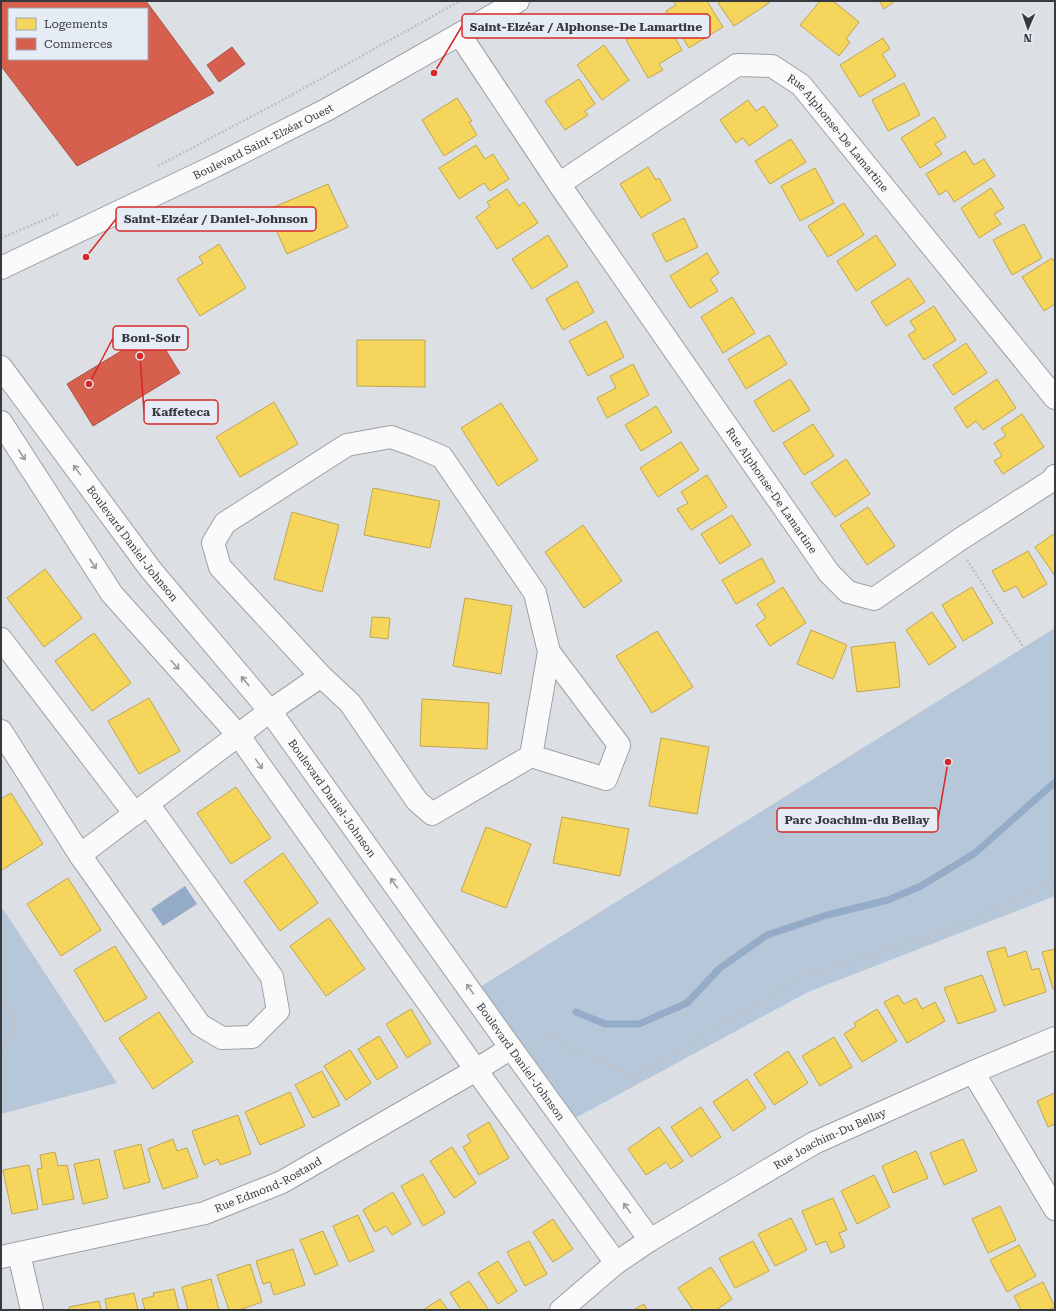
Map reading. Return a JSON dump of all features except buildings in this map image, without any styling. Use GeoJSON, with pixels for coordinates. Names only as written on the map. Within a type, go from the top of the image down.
{"type":"FeatureCollection","features":[{"type":"Feature","properties":{"kind":"street","name":"Boulevard Saint-Elzéar Ouest"},"geometry":{"type":"LineString","coordinates":[[1,268],[315,116],[518,1]]}},
{"type":"Feature","properties":{"kind":"street","name":"Rue Alphonse-De Lamartine"},"geometry":{"type":"LineString","coordinates":[[460,34],[560,184],[829,573],[848,592],[874,599],[956,542],[1051,481],[1055,476]]}},
{"type":"Feature","properties":{"kind":"street","name":"Rue Alphonse-De Lamartine"},"geometry":{"type":"LineString","coordinates":[[560,184],[737,65],[772,66],[801,85],[1055,398]]}},
{"type":"Feature","properties":{"kind":"street","name":"Boulevard Daniel-Johnson"},"geometry":{"type":"LineString","coordinates":[[1,367],[151,570],[270,711],[650,1240]]}},
{"type":"Feature","properties":{"kind":"street"},"geometry":{"type":"LineString","coordinates":[[1,422],[112,594],[239,736],[476,1070],[616,1263]]}},
{"type":"Feature","properties":{"kind":"street"},"geometry":{"type":"LineString","coordinates":[[531,756],[549,652],[535,594],[442,457],[391,437],[347,445],[225,523],[213,543],[220,567],[321,676],[350,703],[417,801],[432,814],[531,756],[606,779],[619,745],[549,652]]}},
{"type":"Feature","properties":{"kind":"street"},"geometry":{"type":"LineString","coordinates":[[1,639],[141,809],[272,977],[278,1011],[252,1037],[222,1038],[200,1025],[80,855],[1,731]]}},
{"type":"Feature","properties":{"kind":"street"},"geometry":{"type":"LineString","coordinates":[[80,855],[270,711],[321,676]]}},
{"type":"Feature","properties":{"kind":"street","name":"Rue Joachim-Du Bellay"},"geometry":{"type":"LineString","coordinates":[[561,1310],[616,1263],[650,1240],[814,1143],[973,1072],[1055,1038]]}},
{"type":"Feature","properties":{"kind":"street","name":"Rue Edmond-Rostand"},"geometry":{"type":"LineString","coordinates":[[10,1255],[212,1211],[282,1182],[476,1070],[511,1048]]}},
{"type":"Feature","properties":{"kind":"street"},"geometry":{"type":"LineString","coordinates":[[973,1072],[1055,1209]]}},
{"type":"Feature","properties":{"kind":"street"},"geometry":{"type":"LineString","coordinates":[[10,1255],[32,1310]]}},
{"type":"Feature","properties":{"kind":"path"},"geometry":{"type":"LineString","coordinates":[[154,168],[279,102],[460,1]]}},
{"type":"Feature","properties":{"kind":"path"},"geometry":{"type":"LineString","coordinates":[[1,238],[64,212]]}},
{"type":"Feature","properties":{"kind":"path"},"geometry":{"type":"LineString","coordinates":[[956,542],[1026,651]]}},
{"type":"Feature","properties":{"kind":"path"},"geometry":{"type":"LineString","coordinates":[[511,1048],[555,1036],[560,1046],[635,1076],[803,976],[949,930],[1055,879]]}},
{"type":"Feature","properties":{"kind":"path"},"geometry":{"type":"LineString","coordinates":[[1,1005],[15,1016],[12,1033],[1,1051]]}},
{"type":"Feature","properties":{"kind":"shaded area"},"geometry":{"type":"Polygon","coordinates":[[[1055,628],[1055,896],[808,992],[566,1123],[472,992],[1055,628]]]}},
{"type":"Feature","properties":{"kind":"shaded area"},"geometry":{"type":"Polygon","coordinates":[[[185,886],[197,904],[163,926],[151,909],[185,886]]]}},
{"type":"Feature","properties":{"kind":"shaded area"},"geometry":{"type":"Polygon","coordinates":[[[1,906],[117,1083],[1,1114],[1,906]]]}},
{"type":"Feature","properties":{"kind":"waterway"},"geometry":{"type":"LineString","coordinates":[[576,1012],[605,1024],[639,1024],[687,1003],[720,968],[767,935],[827,915],[888,900],[921,886],[975,853],[1055,782]]}},
{"type":"Feature","properties":{"kind":"place","name":"Saint-Elzéar / Alphonse-De Lamartine"},"geometry":{"type":"Point","coordinates":[434,73]}},
{"type":"Feature","properties":{"kind":"place","name":"Saint-Elzéar / Daniel-Johnson"},"geometry":{"type":"Point","coordinates":[86,257]}},
{"type":"Feature","properties":{"kind":"place","name":"Kaffeteca"},"geometry":{"type":"Point","coordinates":[140,356]}},
{"type":"Feature","properties":{"kind":"place","name":"Boni-Soir"},"geometry":{"type":"Point","coordinates":[89,384]}},
{"type":"Feature","properties":{"kind":"place","name":"Parc Joachim-du Bellay"},"geometry":{"type":"Point","coordinates":[948,762]}}]}
